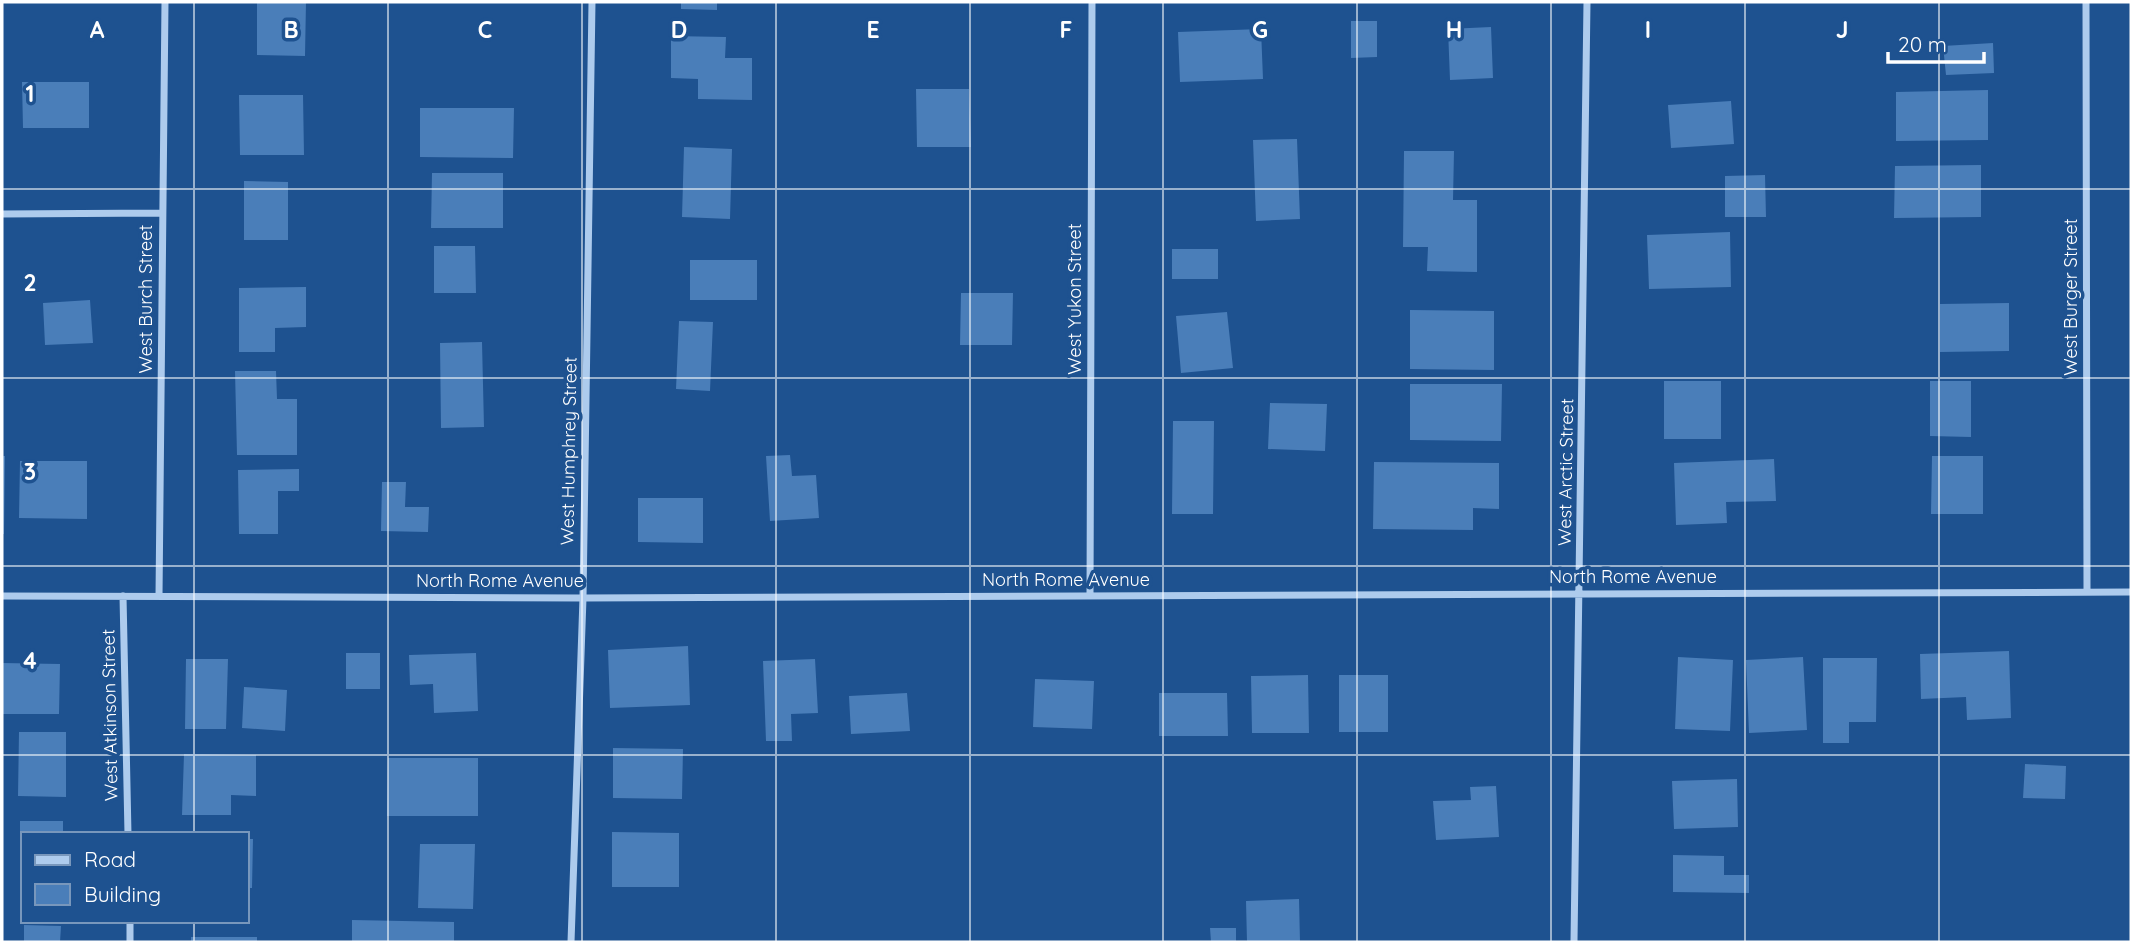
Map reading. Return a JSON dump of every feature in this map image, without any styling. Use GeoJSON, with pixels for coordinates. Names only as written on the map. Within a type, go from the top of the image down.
{"type":"FeatureCollection","features":[{"type":"Feature","properties":{"kind":"street","name":"West Burch Street"},"geometry":{"type":"LineString","coordinates":[[159,596],[165,2]]}},
{"type":"Feature","properties":{"kind":"street","name":"West Humphrey Street"},"geometry":{"type":"LineString","coordinates":[[571,942],[583,597],[592,2]]}},
{"type":"Feature","properties":{"kind":"street","name":"West Yukon Street"},"geometry":{"type":"LineString","coordinates":[[1090,596],[1092,2]]}},
{"type":"Feature","properties":{"kind":"street","name":"West Arctic Street"},"geometry":{"type":"LineString","coordinates":[[1574,942],[1587,2]]}},
{"type":"Feature","properties":{"kind":"street","name":"West Burger Street"},"geometry":{"type":"LineString","coordinates":[[2086,2],[2087,591]]}},
{"type":"Feature","properties":{"kind":"street"},"geometry":{"type":"LineString","coordinates":[[2,214],[162,213]]}},
{"type":"Feature","properties":{"kind":"street","name":"North Rome Avenue"},"geometry":{"type":"LineString","coordinates":[[2,596],[2131,592]]}},
{"type":"Feature","properties":{"kind":"street","name":"West Atkinson Street"},"geometry":{"type":"LineString","coordinates":[[123,596],[128,832]]}},
{"type":"Feature","properties":{"kind":"street"},"geometry":{"type":"LineString","coordinates":[[130,923],[130,942]]}},
{"type":"Feature","properties":{"kind":"building"},"geometry":{"type":"Polygon","coordinates":[[[257,2],[306,2],[305,56],[257,55],[257,2]]]}},
{"type":"Feature","properties":{"kind":"building"},"geometry":{"type":"Polygon","coordinates":[[[681,2],[717,2],[717,10],[681,9],[681,2]]]}},
{"type":"Feature","properties":{"kind":"building"},"geometry":{"type":"Polygon","coordinates":[[[1351,21],[1377,21],[1377,57],[1351,58],[1351,21]]]}},
{"type":"Feature","properties":{"kind":"building"},"geometry":{"type":"Polygon","coordinates":[[[1491,27],[1493,78],[1450,80],[1448,29],[1491,27]]]}},
{"type":"Feature","properties":{"kind":"building"},"geometry":{"type":"Polygon","coordinates":[[[1261,29],[1263,79],[1180,82],[1178,32],[1261,29]]]}},
{"type":"Feature","properties":{"kind":"building"},"geometry":{"type":"Polygon","coordinates":[[[671,36],[726,37],[725,58],[752,58],[752,100],[698,99],[698,79],[671,78],[671,36]]]}},
{"type":"Feature","properties":{"kind":"building"},"geometry":{"type":"Polygon","coordinates":[[[1993,43],[1994,73],[1946,75],[1943,46],[1993,43]]]}},
{"type":"Feature","properties":{"kind":"building"},"geometry":{"type":"Polygon","coordinates":[[[22,82],[89,82],[89,128],[23,128],[22,82]]]}},
{"type":"Feature","properties":{"kind":"building"},"geometry":{"type":"Polygon","coordinates":[[[916,89],[969,89],[971,147],[917,147],[916,89]]]}},
{"type":"Feature","properties":{"kind":"building"},"geometry":{"type":"Polygon","coordinates":[[[1988,90],[1988,140],[1896,141],[1896,92],[1988,90]]]}},
{"type":"Feature","properties":{"kind":"building"},"geometry":{"type":"Polygon","coordinates":[[[239,95],[303,95],[304,155],[240,155],[239,95]]]}},
{"type":"Feature","properties":{"kind":"building"},"geometry":{"type":"Polygon","coordinates":[[[1731,101],[1734,144],[1671,148],[1668,105],[1731,101]]]}},
{"type":"Feature","properties":{"kind":"building"},"geometry":{"type":"Polygon","coordinates":[[[420,108],[514,108],[513,158],[420,157],[420,108]]]}},
{"type":"Feature","properties":{"kind":"building"},"geometry":{"type":"Polygon","coordinates":[[[1297,139],[1300,219],[1256,221],[1253,140],[1297,139]]]}},
{"type":"Feature","properties":{"kind":"building"},"geometry":{"type":"Polygon","coordinates":[[[684,147],[732,149],[730,219],[682,217],[684,147]]]}},
{"type":"Feature","properties":{"kind":"building"},"geometry":{"type":"Polygon","coordinates":[[[1404,151],[1454,151],[1453,200],[1477,200],[1477,272],[1427,271],[1428,247],[1403,247],[1404,151]]]}},
{"type":"Feature","properties":{"kind":"building"},"geometry":{"type":"Polygon","coordinates":[[[1981,165],[1981,217],[1894,218],[1895,166],[1981,165]]]}},
{"type":"Feature","properties":{"kind":"building"},"geometry":{"type":"Polygon","coordinates":[[[432,173],[503,173],[503,228],[431,228],[432,173]]]}},
{"type":"Feature","properties":{"kind":"building"},"geometry":{"type":"Polygon","coordinates":[[[1765,175],[1766,217],[1725,217],[1725,176],[1765,175]]]}},
{"type":"Feature","properties":{"kind":"building"},"geometry":{"type":"Polygon","coordinates":[[[244,181],[288,182],[288,240],[244,240],[244,181]]]}},
{"type":"Feature","properties":{"kind":"building"},"geometry":{"type":"Polygon","coordinates":[[[1730,232],[1731,287],[1649,289],[1647,235],[1730,232]]]}},
{"type":"Feature","properties":{"kind":"building"},"geometry":{"type":"Polygon","coordinates":[[[434,246],[475,246],[476,293],[434,293],[434,246]]]}},
{"type":"Feature","properties":{"kind":"building"},"geometry":{"type":"Polygon","coordinates":[[[1172,249],[1218,249],[1218,279],[1172,279],[1172,249]]]}},
{"type":"Feature","properties":{"kind":"building"},"geometry":{"type":"Polygon","coordinates":[[[690,260],[757,260],[757,300],[690,300],[690,260]]]}},
{"type":"Feature","properties":{"kind":"building"},"geometry":{"type":"Polygon","coordinates":[[[306,287],[306,327],[275,328],[275,352],[239,352],[239,288],[306,287]]]}},
{"type":"Feature","properties":{"kind":"building"},"geometry":{"type":"Polygon","coordinates":[[[961,293],[1013,293],[1012,345],[960,345],[961,293]]]}},
{"type":"Feature","properties":{"kind":"building"},"geometry":{"type":"Polygon","coordinates":[[[90,300],[93,343],[45,345],[43,303],[90,300]]]}},
{"type":"Feature","properties":{"kind":"building"},"geometry":{"type":"Polygon","coordinates":[[[2009,303],[2009,351],[1940,352],[1940,304],[2009,303]]]}},
{"type":"Feature","properties":{"kind":"building"},"geometry":{"type":"Polygon","coordinates":[[[1410,310],[1494,311],[1494,370],[1410,369],[1410,310]]]}},
{"type":"Feature","properties":{"kind":"building"},"geometry":{"type":"Polygon","coordinates":[[[1227,312],[1233,368],[1181,373],[1176,316],[1227,312]]]}},
{"type":"Feature","properties":{"kind":"building"},"geometry":{"type":"Polygon","coordinates":[[[679,321],[713,322],[710,391],[676,389],[679,321]]]}},
{"type":"Feature","properties":{"kind":"building"},"geometry":{"type":"Polygon","coordinates":[[[482,342],[484,427],[441,428],[440,343],[482,342]]]}},
{"type":"Feature","properties":{"kind":"building"},"geometry":{"type":"Polygon","coordinates":[[[235,371],[276,371],[277,399],[297,399],[297,455],[237,455],[235,371]]]}},
{"type":"Feature","properties":{"kind":"building"},"geometry":{"type":"Polygon","coordinates":[[[1664,381],[1721,381],[1721,439],[1664,439],[1664,381]]]}},
{"type":"Feature","properties":{"kind":"building"},"geometry":{"type":"Polygon","coordinates":[[[1930,381],[1971,381],[1971,437],[1930,436],[1930,381]]]}},
{"type":"Feature","properties":{"kind":"building"},"geometry":{"type":"Polygon","coordinates":[[[1410,384],[1502,384],[1501,441],[1410,440],[1410,384]]]}},
{"type":"Feature","properties":{"kind":"building"},"geometry":{"type":"Polygon","coordinates":[[[1270,403],[1327,404],[1325,451],[1268,449],[1270,403]]]}},
{"type":"Feature","properties":{"kind":"building"},"geometry":{"type":"Polygon","coordinates":[[[1173,421],[1214,421],[1213,514],[1172,514],[1173,421]]]}},
{"type":"Feature","properties":{"kind":"building"},"geometry":{"type":"Polygon","coordinates":[[[790,455],[792,476],[816,475],[819,518],[770,521],[766,456],[790,455]]]}},
{"type":"Feature","properties":{"kind":"building"},"geometry":{"type":"Polygon","coordinates":[[[2,456],[5,456],[4,534],[2,534],[2,456]]]}},
{"type":"Feature","properties":{"kind":"building"},"geometry":{"type":"Polygon","coordinates":[[[1932,456],[1983,456],[1983,514],[1931,514],[1932,456]]]}},
{"type":"Feature","properties":{"kind":"building"},"geometry":{"type":"Polygon","coordinates":[[[1774,459],[1776,501],[1726,502],[1727,523],[1676,525],[1674,463],[1774,459]]]}},
{"type":"Feature","properties":{"kind":"building"},"geometry":{"type":"Polygon","coordinates":[[[20,461],[87,461],[87,519],[19,518],[20,461]]]}},
{"type":"Feature","properties":{"kind":"building"},"geometry":{"type":"Polygon","coordinates":[[[1374,462],[1499,463],[1499,509],[1473,508],[1473,530],[1373,529],[1374,462]]]}},
{"type":"Feature","properties":{"kind":"building"},"geometry":{"type":"Polygon","coordinates":[[[299,469],[299,491],[278,491],[278,534],[239,534],[238,470],[299,469]]]}},
{"type":"Feature","properties":{"kind":"building"},"geometry":{"type":"Polygon","coordinates":[[[382,482],[406,482],[405,507],[429,507],[428,532],[381,531],[382,482]]]}},
{"type":"Feature","properties":{"kind":"building"},"geometry":{"type":"Polygon","coordinates":[[[638,498],[703,498],[703,543],[638,542],[638,498]]]}},
{"type":"Feature","properties":{"kind":"building"},"geometry":{"type":"Polygon","coordinates":[[[688,646],[690,705],[610,708],[608,650],[688,646]]]}},
{"type":"Feature","properties":{"kind":"building"},"geometry":{"type":"Polygon","coordinates":[[[2009,651],[2011,718],[1967,720],[1966,697],[1921,699],[1920,654],[2009,651]]]}},
{"type":"Feature","properties":{"kind":"building"},"geometry":{"type":"Polygon","coordinates":[[[346,653],[380,653],[380,689],[346,689],[346,653]]]}},
{"type":"Feature","properties":{"kind":"building"},"geometry":{"type":"Polygon","coordinates":[[[476,653],[478,711],[434,713],[433,684],[410,685],[409,655],[476,653]]]}},
{"type":"Feature","properties":{"kind":"building"},"geometry":{"type":"Polygon","coordinates":[[[1678,657],[1733,660],[1730,731],[1675,729],[1678,657]]]}},
{"type":"Feature","properties":{"kind":"building"},"geometry":{"type":"Polygon","coordinates":[[[1803,657],[1807,730],[1749,733],[1746,660],[1803,657]]]}},
{"type":"Feature","properties":{"kind":"building"},"geometry":{"type":"Polygon","coordinates":[[[1823,658],[1877,658],[1876,722],[1849,722],[1849,743],[1823,743],[1823,658]]]}},
{"type":"Feature","properties":{"kind":"building"},"geometry":{"type":"Polygon","coordinates":[[[186,659],[228,659],[226,729],[185,729],[186,659]]]}},
{"type":"Feature","properties":{"kind":"building"},"geometry":{"type":"Polygon","coordinates":[[[815,659],[818,713],[791,714],[792,741],[766,741],[763,661],[815,659]]]}},
{"type":"Feature","properties":{"kind":"building"},"geometry":{"type":"Polygon","coordinates":[[[2,663],[60,664],[59,714],[2,714],[2,663]]]}},
{"type":"Feature","properties":{"kind":"building"},"geometry":{"type":"Polygon","coordinates":[[[1308,675],[1309,733],[1252,733],[1251,676],[1308,675]]]}},
{"type":"Feature","properties":{"kind":"building"},"geometry":{"type":"Polygon","coordinates":[[[1339,675],[1388,675],[1388,732],[1339,732],[1339,675]]]}},
{"type":"Feature","properties":{"kind":"building"},"geometry":{"type":"Polygon","coordinates":[[[1035,679],[1094,681],[1092,729],[1033,727],[1035,679]]]}},
{"type":"Feature","properties":{"kind":"building"},"geometry":{"type":"Polygon","coordinates":[[[244,687],[287,690],[285,731],[242,728],[244,687]]]}},
{"type":"Feature","properties":{"kind":"building"},"geometry":{"type":"Polygon","coordinates":[[[907,693],[910,731],[851,734],[849,696],[907,693]]]}},
{"type":"Feature","properties":{"kind":"building"},"geometry":{"type":"Polygon","coordinates":[[[1159,693],[1227,693],[1228,736],[1159,736],[1159,693]]]}},
{"type":"Feature","properties":{"kind":"building"},"geometry":{"type":"Polygon","coordinates":[[[19,732],[66,732],[66,797],[18,796],[19,732]]]}},
{"type":"Feature","properties":{"kind":"building"},"geometry":{"type":"Polygon","coordinates":[[[613,748],[683,749],[682,799],[613,798],[613,748]]]}},
{"type":"Feature","properties":{"kind":"building"},"geometry":{"type":"Polygon","coordinates":[[[184,754],[256,755],[256,796],[231,795],[231,815],[182,815],[184,754]]]}},
{"type":"Feature","properties":{"kind":"building"},"geometry":{"type":"Polygon","coordinates":[[[388,758],[478,758],[478,816],[387,816],[388,758]]]}},
{"type":"Feature","properties":{"kind":"building"},"geometry":{"type":"Polygon","coordinates":[[[2025,764],[2066,766],[2065,799],[2023,798],[2025,764]]]}},
{"type":"Feature","properties":{"kind":"building"},"geometry":{"type":"Polygon","coordinates":[[[1737,779],[1738,827],[1674,829],[1672,781],[1737,779]]]}},
{"type":"Feature","properties":{"kind":"building"},"geometry":{"type":"Polygon","coordinates":[[[1496,786],[1499,837],[1436,840],[1433,801],[1471,800],[1470,787],[1496,786]]]}},
{"type":"Feature","properties":{"kind":"building"},"geometry":{"type":"Polygon","coordinates":[[[20,821],[63,821],[63,832],[21,832],[20,880],[20,821]]]}},
{"type":"Feature","properties":{"kind":"building"},"geometry":{"type":"Polygon","coordinates":[[[612,832],[679,833],[679,887],[612,887],[612,832]]]}},
{"type":"Feature","properties":{"kind":"building"},"geometry":{"type":"Polygon","coordinates":[[[248,839],[253,839],[252,888],[248,888],[248,839]]]}},
{"type":"Feature","properties":{"kind":"building"},"geometry":{"type":"Polygon","coordinates":[[[420,844],[475,844],[473,909],[418,908],[420,844]]]}},
{"type":"Feature","properties":{"kind":"building"},"geometry":{"type":"Polygon","coordinates":[[[1673,855],[1724,856],[1724,875],[1749,875],[1749,893],[1673,892],[1673,855]]]}},
{"type":"Feature","properties":{"kind":"building"},"geometry":{"type":"Polygon","coordinates":[[[1299,899],[1300,942],[1247,942],[1246,901],[1299,899]]]}},
{"type":"Feature","properties":{"kind":"building"},"geometry":{"type":"Polygon","coordinates":[[[352,920],[454,922],[454,942],[352,942],[352,920]]]}},
{"type":"Feature","properties":{"kind":"building"},"geometry":{"type":"Polygon","coordinates":[[[24,925],[61,926],[60,942],[24,942],[24,925]]]}},
{"type":"Feature","properties":{"kind":"building"},"geometry":{"type":"Polygon","coordinates":[[[1210,928],[1236,928],[1236,942],[1211,942],[1210,928]]]}},
{"type":"Feature","properties":{"kind":"building"},"geometry":{"type":"Polygon","coordinates":[[[191,937],[257,937],[257,942],[191,942],[191,937]]]}}]}
